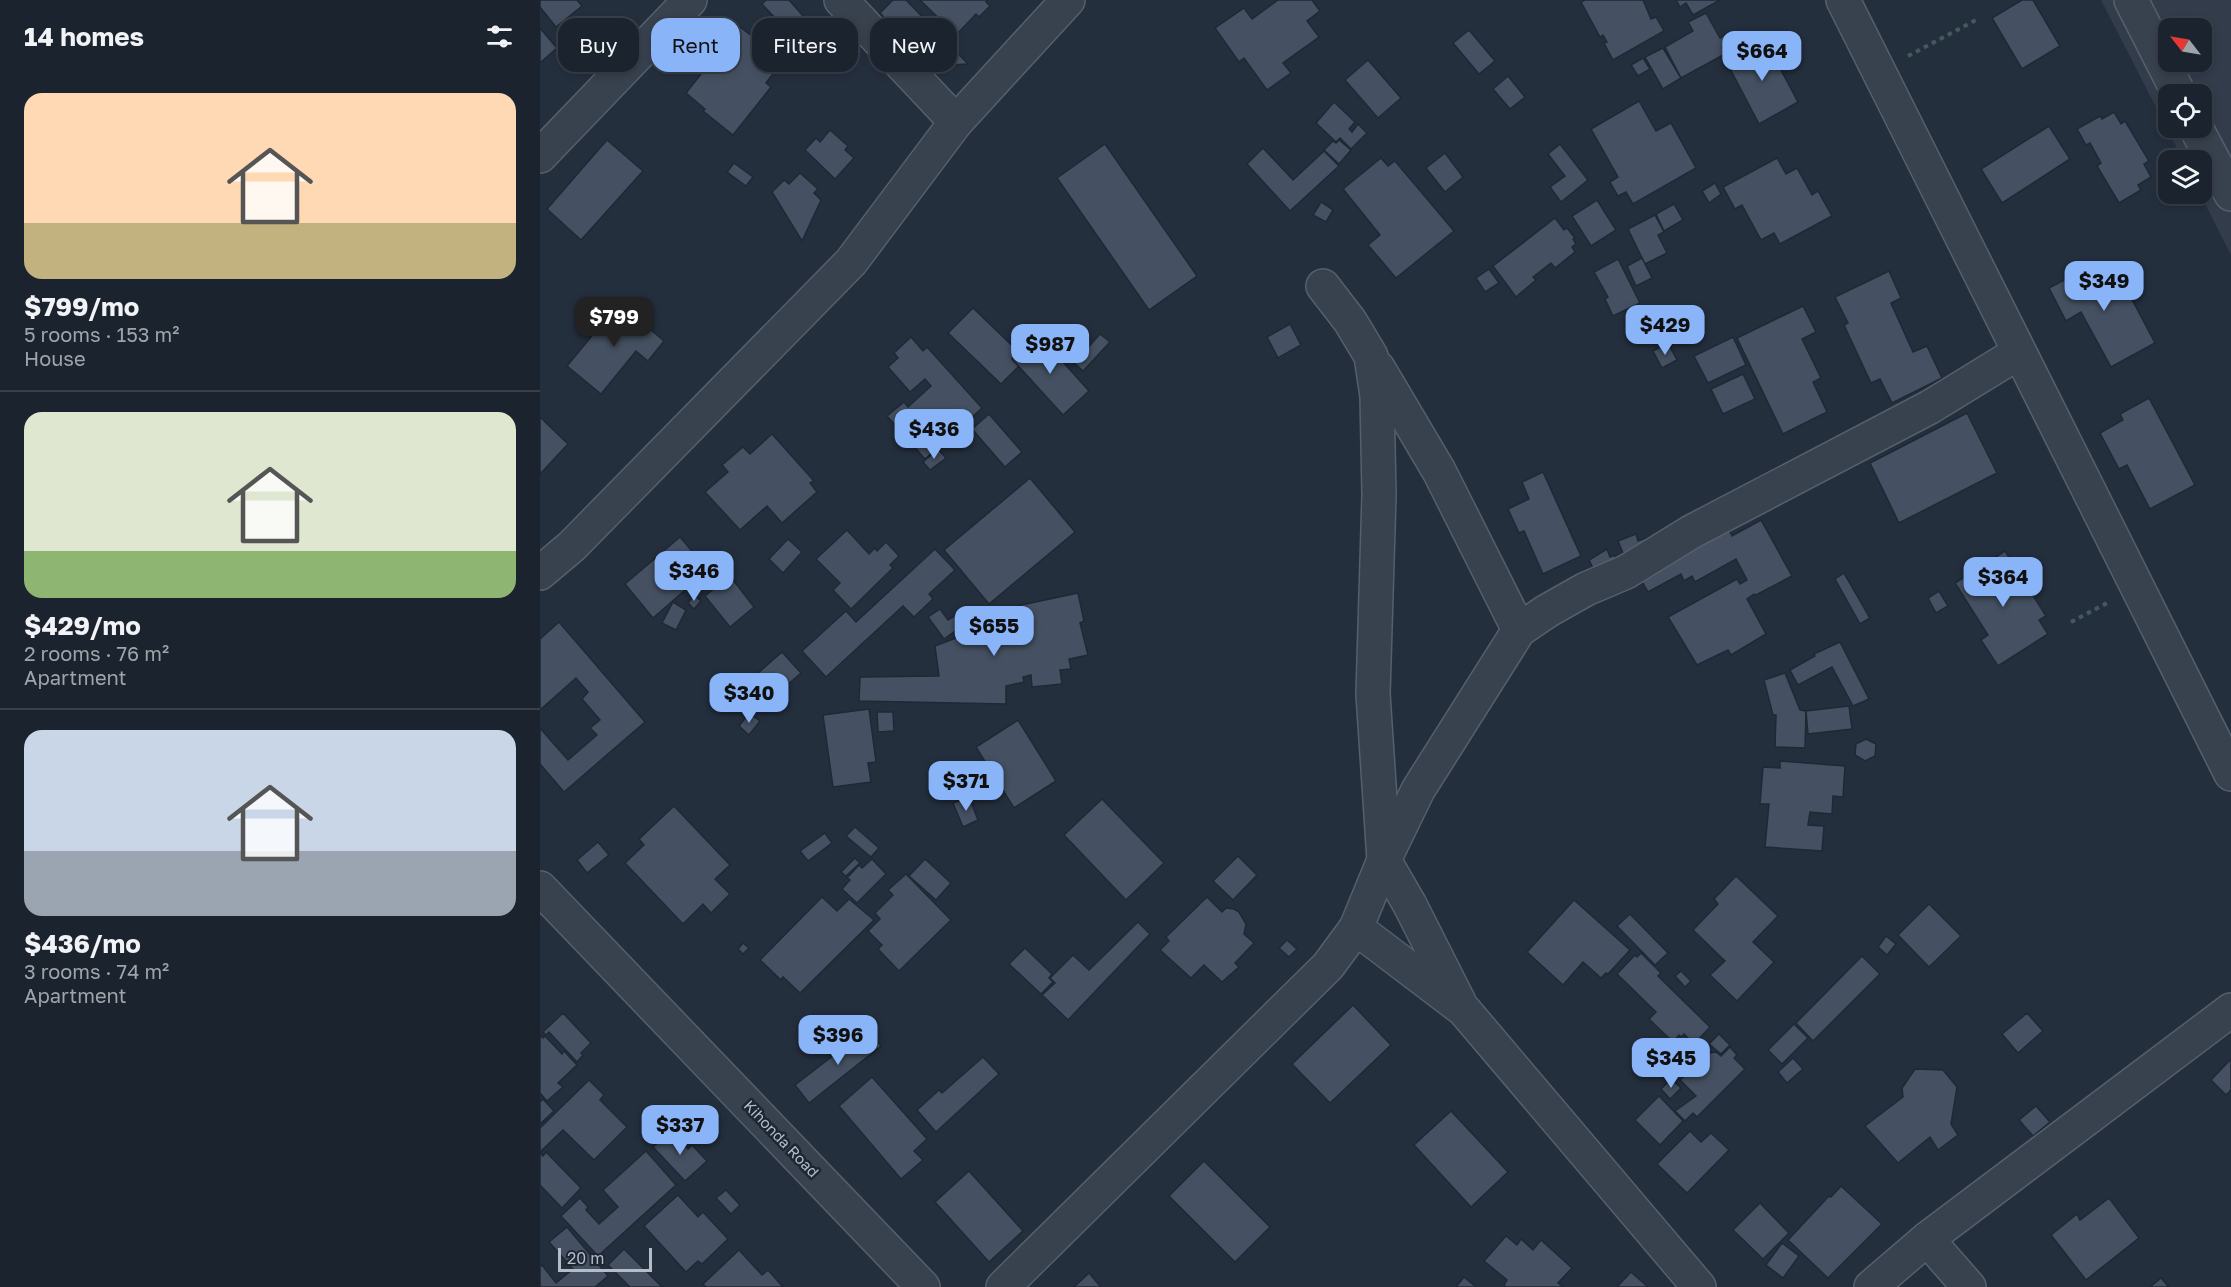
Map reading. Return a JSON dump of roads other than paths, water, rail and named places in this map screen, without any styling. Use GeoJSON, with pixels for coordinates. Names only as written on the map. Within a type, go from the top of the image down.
{"type":"FeatureCollection","features":[{"type":"Feature","properties":{"kind":"street"},"geometry":{"type":"LineString","coordinates":[[540,156],[690,0]]}},
{"type":"Feature","properties":{"kind":"street"},"geometry":{"type":"LineString","coordinates":[[841,0],[956,122]]}},
{"type":"Feature","properties":{"kind":"street"},"geometry":{"type":"LineString","coordinates":[[540,573],[572,546],[851,262],[956,122],[1068,0]]}},
{"type":"Feature","properties":{"kind":"street"},"geometry":{"type":"LineString","coordinates":[[1843,0],[2231,774]]}},
{"type":"Feature","properties":{"kind":"street"},"geometry":{"type":"LineString","coordinates":[[2131,0],[2174,84]]}},
{"type":"Feature","properties":{"kind":"street"},"geometry":{"type":"LineString","coordinates":[[2201,138],[2231,194]]}},
{"type":"Feature","properties":{"kind":"street"},"geometry":{"type":"LineString","coordinates":[[1323,286],[1350,321],[1439,471],[1519,630]]}},
{"type":"Feature","properties":{"kind":"street"},"geometry":{"type":"LineString","coordinates":[[1003,1287],[1328,966],[1356,928],[1384,860],[1418,790],[1519,630],[1547,611],[1586,589],[1626,572],[1691,532],[1930,407],[2018,353]]}},
{"type":"Feature","properties":{"kind":"street"},"geometry":{"type":"LineString","coordinates":[[1371,356],[1377,396],[1379,495],[1373,694],[1384,860],[1464,1010]]}},
{"type":"Feature","properties":{"kind":"street","name":"Kihonda Road"},"geometry":{"type":"LineString","coordinates":[[540,888],[923,1287]]}},
{"type":"Feature","properties":{"kind":"street"},"geometry":{"type":"LineString","coordinates":[[1356,928],[1464,1010],[1699,1287]]}},
{"type":"Feature","properties":{"kind":"street"},"geometry":{"type":"LineString","coordinates":[[1871,1287],[1927,1239],[2231,1010]]}},
{"type":"Feature","properties":{"kind":"street"},"geometry":{"type":"LineString","coordinates":[[1927,1239],[1969,1287]]}}]}
